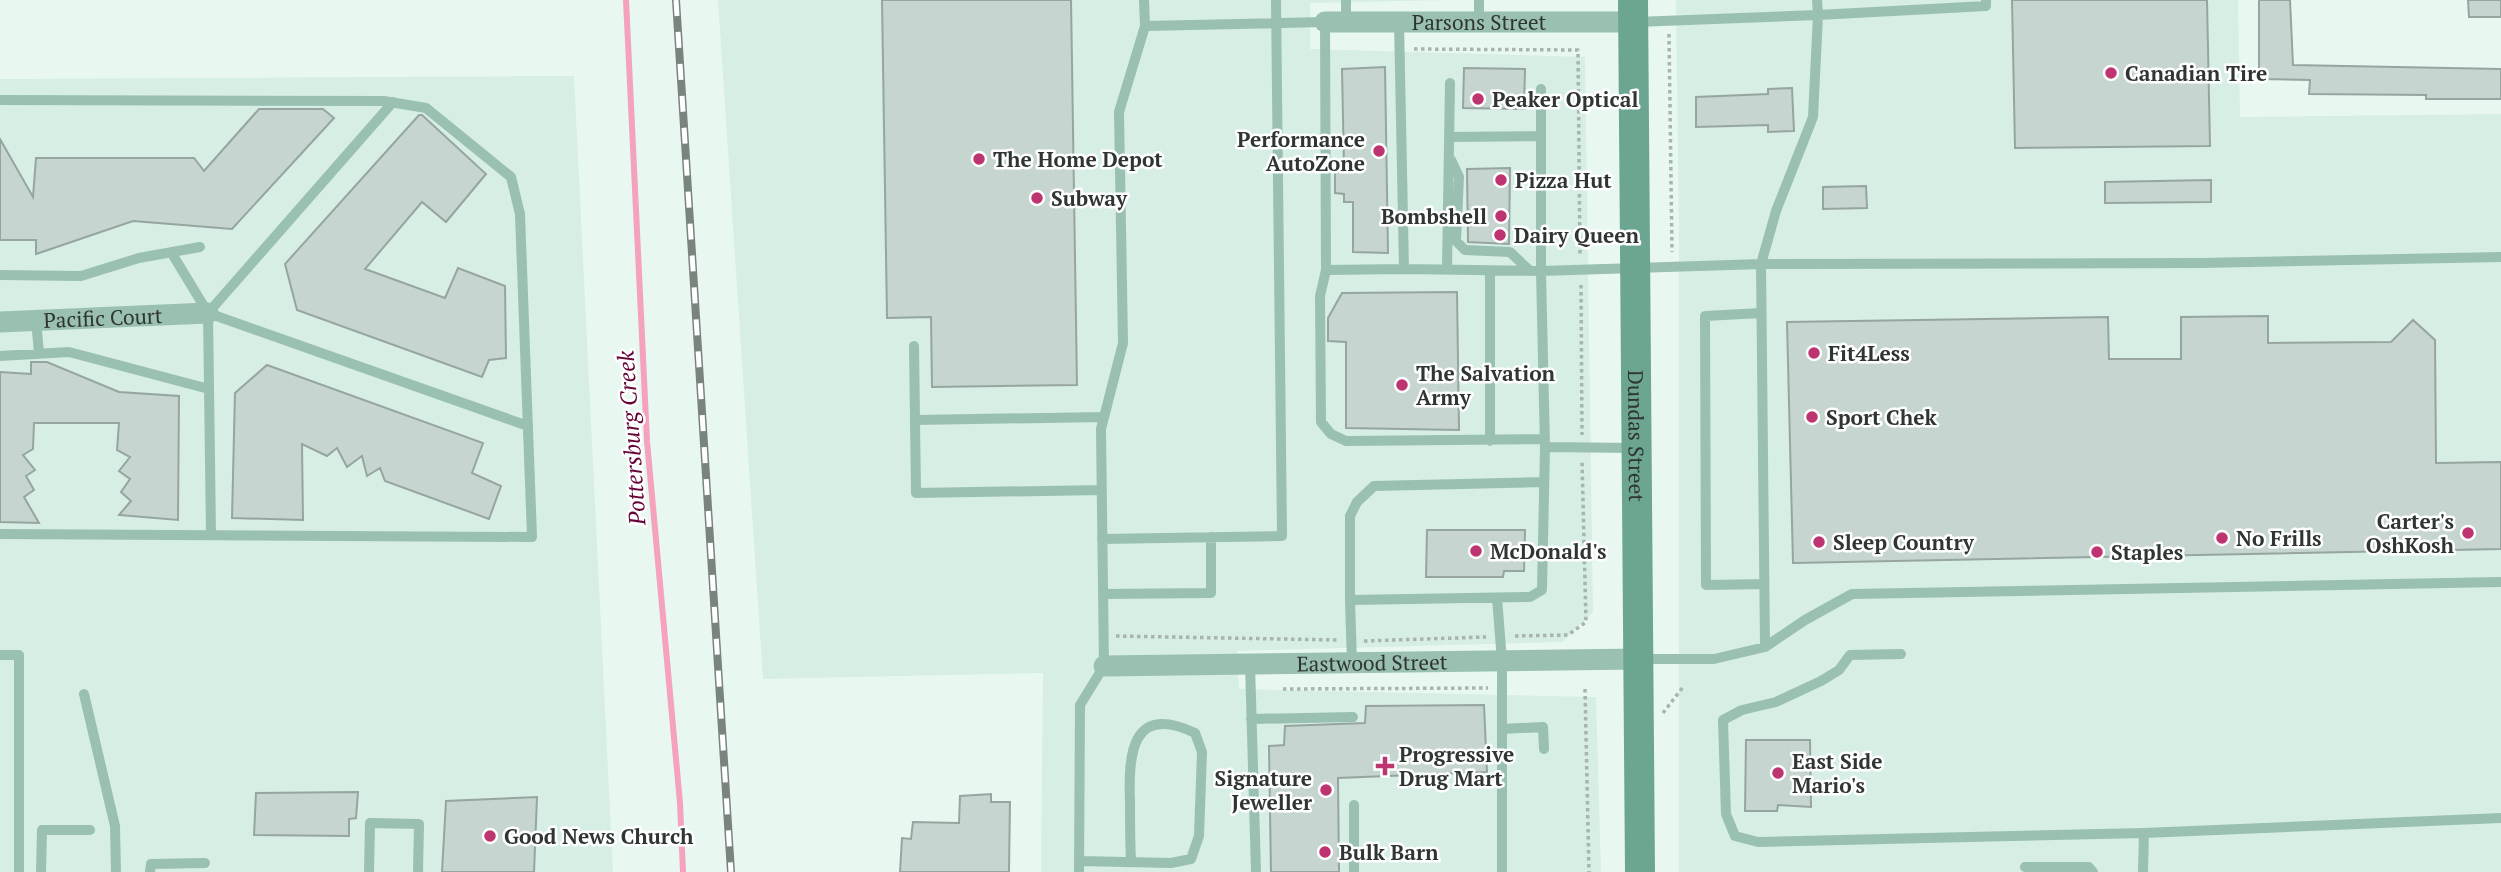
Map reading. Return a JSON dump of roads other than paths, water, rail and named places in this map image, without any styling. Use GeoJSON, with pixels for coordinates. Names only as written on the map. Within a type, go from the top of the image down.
{"type":"FeatureCollection","features":[{"type":"Feature","properties":{"kind":"main road","name":"Dundas Street"},"geometry":{"type":"LineString","coordinates":[[1633,11],[1640,872]]}},
{"type":"Feature","properties":{"kind":"street","name":"Parsons Street"},"geometry":{"type":"LineString","coordinates":[[1336,22],[1479,22],[1633,11]]}},
{"type":"Feature","properties":{"kind":"street","name":"Pacific Court"},"geometry":{"type":"LineString","coordinates":[[0,322],[208,313]]}},
{"type":"Feature","properties":{"kind":"street","name":"Eastwood Street"},"geometry":{"type":"LineString","coordinates":[[1104,666],[1639,659]]}},
{"type":"Feature","properties":{"kind":"lane"},"geometry":{"type":"LineString","coordinates":[[1131,861],[1129,762],[1135,742],[1146,728],[1161,724],[1180,726],[1195,733],[1202,752],[1199,836],[1191,859],[1183,862],[1131,861],[1079,867],[1080,705],[1104,666],[1101,429],[1123,343],[1119,112],[1145,26],[1144,0]]}},
{"type":"Feature","properties":{"kind":"lane"},"geometry":{"type":"LineString","coordinates":[[1102,539],[1282,536],[1276,0]]}},
{"type":"Feature","properties":{"kind":"lane"},"geometry":{"type":"LineString","coordinates":[[1346,0],[1336,22],[1326,270],[1320,296],[1321,422],[1331,433],[1346,441],[1490,441],[1582,447],[1637,447]]}},
{"type":"Feature","properties":{"kind":"lane"},"geometry":{"type":"LineString","coordinates":[[1479,0],[1479,22]]}},
{"type":"Feature","properties":{"kind":"lane"},"geometry":{"type":"LineString","coordinates":[[1765,647],[1761,264],[1776,211],[1812,117],[1817,0]]}},
{"type":"Feature","properties":{"kind":"lane"},"geometry":{"type":"LineString","coordinates":[[1633,11],[1818,15],[1986,6],[1986,0]]}},
{"type":"Feature","properties":{"kind":"lane"},"geometry":{"type":"LineString","coordinates":[[1145,26],[1336,22]]}},
{"type":"Feature","properties":{"kind":"lane"},"geometry":{"type":"LineString","coordinates":[[1399,22],[1404,269]]}},
{"type":"Feature","properties":{"kind":"lane"},"geometry":{"type":"LineString","coordinates":[[1447,268],[1450,83]]}},
{"type":"Feature","properties":{"kind":"lane"},"geometry":{"type":"LineString","coordinates":[[1350,600],[1530,597],[1542,590],[1545,443],[1539,136],[1541,89]]}},
{"type":"Feature","properties":{"kind":"lane"},"geometry":{"type":"LineString","coordinates":[[0,100],[393,102],[426,108],[511,177],[520,214],[533,537],[0,534]]}},
{"type":"Feature","properties":{"kind":"lane"},"geometry":{"type":"LineString","coordinates":[[208,313],[393,102]]}},
{"type":"Feature","properties":{"kind":"lane"},"geometry":{"type":"LineString","coordinates":[[1449,137],[1539,136]]}},
{"type":"Feature","properties":{"kind":"lane"},"geometry":{"type":"LineString","coordinates":[[1449,158],[1459,177],[1456,241],[1465,250],[1510,252],[1529,270]]}},
{"type":"Feature","properties":{"kind":"lane"},"geometry":{"type":"LineString","coordinates":[[0,275],[81,276],[139,258],[200,247]]}},
{"type":"Feature","properties":{"kind":"lane"},"geometry":{"type":"LineString","coordinates":[[171,252],[208,313],[211,535]]}},
{"type":"Feature","properties":{"kind":"lane"},"geometry":{"type":"LineString","coordinates":[[1326,270],[1447,268],[1541,271],[1761,264],[2200,262],[2501,257]]}},
{"type":"Feature","properties":{"kind":"lane"},"geometry":{"type":"LineString","coordinates":[[1490,271],[1490,441]]}},
{"type":"Feature","properties":{"kind":"lane"},"geometry":{"type":"LineString","coordinates":[[208,313],[528,426]]}},
{"type":"Feature","properties":{"kind":"lane"},"geometry":{"type":"LineString","coordinates":[[1761,313],[1704,316],[1706,585],[1764,584]]}},
{"type":"Feature","properties":{"kind":"lane"},"geometry":{"type":"LineString","coordinates":[[36,320],[38,353]]}},
{"type":"Feature","properties":{"kind":"lane"},"geometry":{"type":"LineString","coordinates":[[914,346],[916,493],[1101,489]]}},
{"type":"Feature","properties":{"kind":"lane"},"geometry":{"type":"LineString","coordinates":[[0,356],[69,352],[209,389]]}},
{"type":"Feature","properties":{"kind":"lane"},"geometry":{"type":"LineString","coordinates":[[915,420],[1104,417]]}},
{"type":"Feature","properties":{"kind":"lane"},"geometry":{"type":"LineString","coordinates":[[1352,663],[1350,516],[1357,502],[1374,486],[1544,482]]}},
{"type":"Feature","properties":{"kind":"lane"},"geometry":{"type":"LineString","coordinates":[[1103,594],[1211,593],[1211,537]]}},
{"type":"Feature","properties":{"kind":"lane"},"geometry":{"type":"LineString","coordinates":[[1639,659],[1714,659],[1765,647],[1805,620],[1852,594],[2501,582]]}},
{"type":"Feature","properties":{"kind":"lane"},"geometry":{"type":"LineString","coordinates":[[1497,598],[1502,661],[1502,872]]}},
{"type":"Feature","properties":{"kind":"lane"},"geometry":{"type":"LineString","coordinates":[[0,655],[19,654],[19,872]]}},
{"type":"Feature","properties":{"kind":"lane"},"geometry":{"type":"LineString","coordinates":[[1900,654],[1850,654],[1839,670],[1821,681],[1776,702],[1742,710],[1723,720],[1726,814],[1735,836],[1758,842],[2144,833],[2501,818]]}},
{"type":"Feature","properties":{"kind":"lane"},"geometry":{"type":"LineString","coordinates":[[1250,664],[1256,872]]}},
{"type":"Feature","properties":{"kind":"lane"},"geometry":{"type":"LineString","coordinates":[[84,694],[116,826],[116,872]]}},
{"type":"Feature","properties":{"kind":"lane"},"geometry":{"type":"LineString","coordinates":[[1251,719],[1353,717]]}},
{"type":"Feature","properties":{"kind":"lane"},"geometry":{"type":"LineString","coordinates":[[1502,729],[1544,727],[1544,749]]}},
{"type":"Feature","properties":{"kind":"lane"},"geometry":{"type":"LineString","coordinates":[[1354,805],[1354,872]]}},
{"type":"Feature","properties":{"kind":"lane"},"geometry":{"type":"LineString","coordinates":[[369,872],[370,823],[419,824],[418,872]]}},
{"type":"Feature","properties":{"kind":"lane"},"geometry":{"type":"LineString","coordinates":[[41,872],[41,830],[90,830]]}},
{"type":"Feature","properties":{"kind":"lane"},"geometry":{"type":"LineString","coordinates":[[2143,872],[2144,833]]}},
{"type":"Feature","properties":{"kind":"lane"},"geometry":{"type":"LineString","coordinates":[[150,872],[151,864],[205,863]]}},
{"type":"Feature","properties":{"kind":"lane"},"geometry":{"type":"LineString","coordinates":[[2025,867],[2089,867],[2094,872]]}},
{"type":"Feature","properties":{"kind":"waterway","name":"Pottersburg Creek"},"geometry":{"type":"LineString","coordinates":[[626,0],[647,441],[680,803],[683,872]]}},
{"type":"Feature","properties":{"kind":"railway"},"geometry":{"type":"LineString","coordinates":[[676,0],[731,872]]}},
{"type":"Feature","properties":{"kind":"place","name":"Canadian Tire"},"geometry":{"type":"Point","coordinates":[2111,73]}},
{"type":"Feature","properties":{"kind":"place","name":"Peaker Optical"},"geometry":{"type":"Point","coordinates":[1478,99]}},
{"type":"Feature","properties":{"kind":"place","name":"Performance AutoZone"},"geometry":{"type":"Point","coordinates":[1379,151]}},
{"type":"Feature","properties":{"kind":"place","name":"The Home Depot"},"geometry":{"type":"Point","coordinates":[979,159]}},
{"type":"Feature","properties":{"kind":"place","name":"Pizza Hut"},"geometry":{"type":"Point","coordinates":[1501,180]}},
{"type":"Feature","properties":{"kind":"place","name":"Subway"},"geometry":{"type":"Point","coordinates":[1037,198]}},
{"type":"Feature","properties":{"kind":"place","name":"Bombshell"},"geometry":{"type":"Point","coordinates":[1501,216]}},
{"type":"Feature","properties":{"kind":"place","name":"Dairy Queen"},"geometry":{"type":"Point","coordinates":[1500,235]}},
{"type":"Feature","properties":{"kind":"place","name":"Fit4Less"},"geometry":{"type":"Point","coordinates":[1814,353]}},
{"type":"Feature","properties":{"kind":"place","name":"The Salvation Army"},"geometry":{"type":"Point","coordinates":[1402,385]}},
{"type":"Feature","properties":{"kind":"place","name":"Sport Chek"},"geometry":{"type":"Point","coordinates":[1812,417]}},
{"type":"Feature","properties":{"kind":"place","name":"Carter's OshKosh"},"geometry":{"type":"Point","coordinates":[2468,533]}},
{"type":"Feature","properties":{"kind":"place","name":"No Frills"},"geometry":{"type":"Point","coordinates":[2222,538]}},
{"type":"Feature","properties":{"kind":"place","name":"Sleep Country"},"geometry":{"type":"Point","coordinates":[1819,542]}},
{"type":"Feature","properties":{"kind":"place","name":"McDonald's"},"geometry":{"type":"Point","coordinates":[1476,551]}},
{"type":"Feature","properties":{"kind":"place","name":"Staples"},"geometry":{"type":"Point","coordinates":[2097,552]}},
{"type":"Feature","properties":{"kind":"place","name":"Progressive Drug Mart"},"geometry":{"type":"Point","coordinates":[1385,766]}},
{"type":"Feature","properties":{"kind":"place","name":"East Side Mario's"},"geometry":{"type":"Point","coordinates":[1778,773]}},
{"type":"Feature","properties":{"kind":"place","name":"Signature Jeweller"},"geometry":{"type":"Point","coordinates":[1326,790]}},
{"type":"Feature","properties":{"kind":"place","name":"Good News Church"},"geometry":{"type":"Point","coordinates":[490,836]}},
{"type":"Feature","properties":{"kind":"place","name":"Bulk Barn"},"geometry":{"type":"Point","coordinates":[1325,852]}}]}
